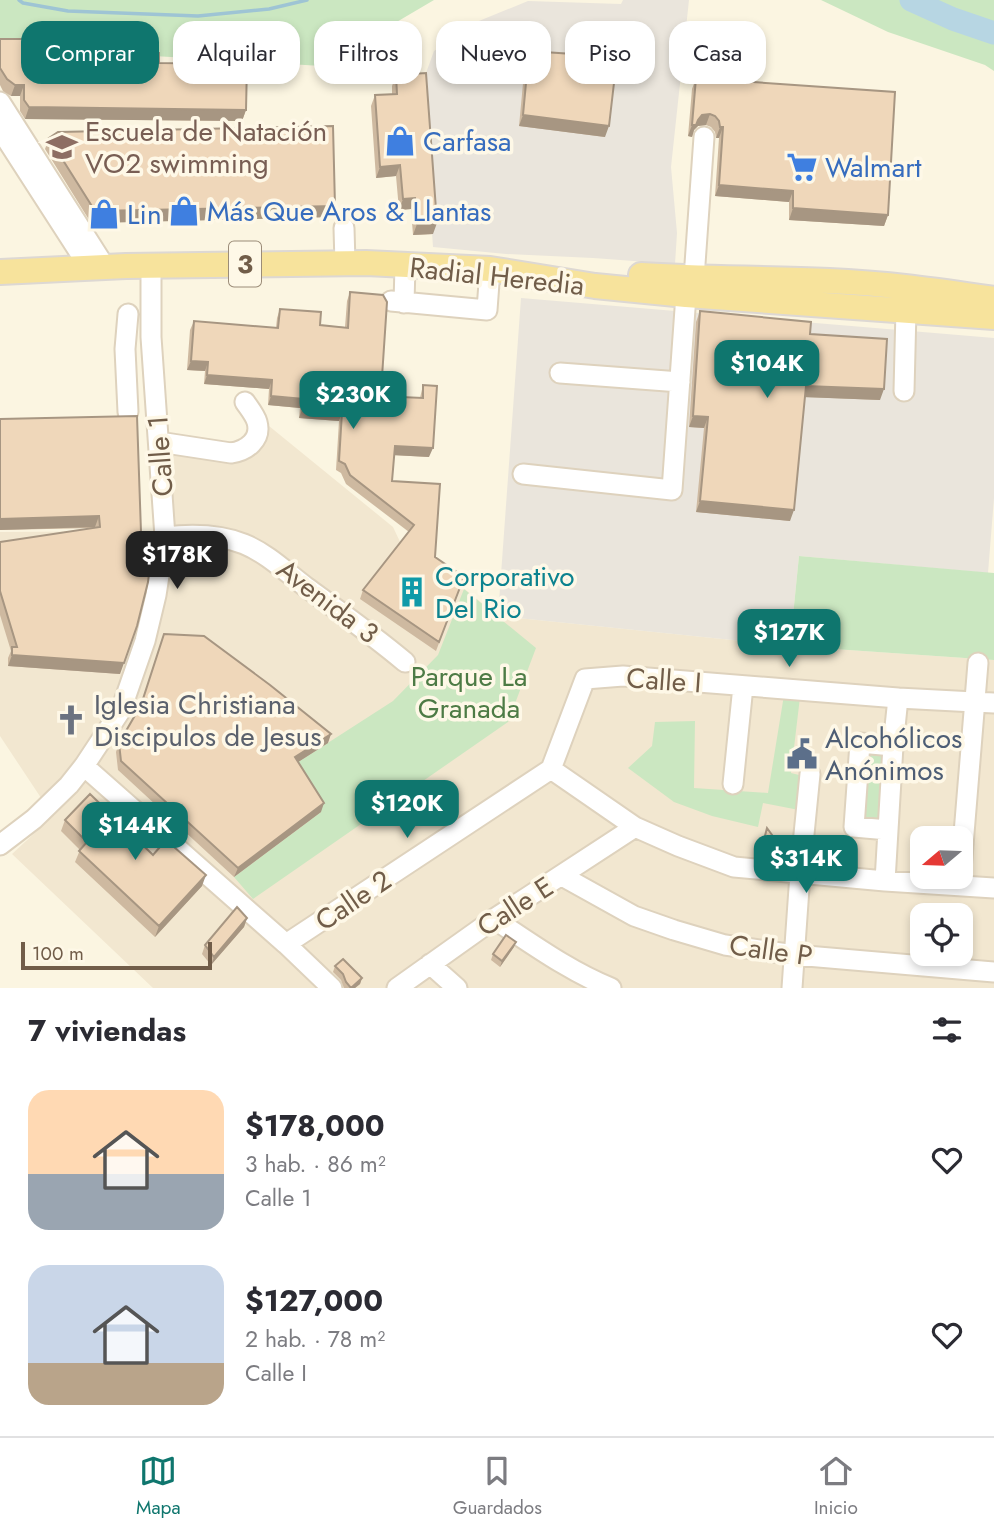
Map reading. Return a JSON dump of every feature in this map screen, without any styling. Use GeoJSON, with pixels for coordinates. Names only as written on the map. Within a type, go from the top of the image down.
{"type":"FeatureCollection","features":[{"type":"Feature","properties":{"kind":"main road","name":"Radial Heredia"},"geometry":{"type":"LineString","coordinates":[[0,272],[97,267],[345,263],[601,272],[690,287],[830,281],[904,298]]}},
{"type":"Feature","properties":{"kind":"main road"},"geometry":{"type":"LineString","coordinates":[[904,298],[907,292],[924,301],[994,308]]}},
{"type":"Feature","properties":{"kind":"main road"},"geometry":{"type":"LineString","coordinates":[[904,298],[994,299]]}},
{"type":"Feature","properties":{"kind":"main road"},"geometry":{"type":"LineString","coordinates":[[904,298],[994,317]]}},
{"type":"Feature","properties":{"kind":"street"},"geometry":{"type":"LineString","coordinates":[[0,102],[97,267]]}},
{"type":"Feature","properties":{"kind":"street"},"geometry":{"type":"LineString","coordinates":[[0,129],[97,267]]}},
{"type":"Feature","properties":{"kind":"street"},"geometry":{"type":"LineString","coordinates":[[523,474],[672,490],[705,137]]}},
{"type":"Feature","properties":{"kind":"street"},"geometry":{"type":"LineString","coordinates":[[344,228],[345,263]]}},
{"type":"Feature","properties":{"kind":"street","name":"Calle 1"},"geometry":{"type":"LineString","coordinates":[[0,845],[34,819],[69,785],[84,766],[121,710],[145,641],[156,595],[165,537],[153,361],[151,266]]}},
{"type":"Feature","properties":{"kind":"street"},"geometry":{"type":"LineString","coordinates":[[405,266],[397,302],[486,310],[489,269]]}},
{"type":"Feature","properties":{"kind":"street"},"geometry":{"type":"LineString","coordinates":[[904,298],[904,391]]}},
{"type":"Feature","properties":{"kind":"street"},"geometry":{"type":"LineString","coordinates":[[128,314],[125,349],[128,412]]}},
{"type":"Feature","properties":{"kind":"street"},"geometry":{"type":"LineString","coordinates":[[126,363],[153,361]]}},
{"type":"Feature","properties":{"kind":"street"},"geometry":{"type":"LineString","coordinates":[[560,373],[680,382]]}},
{"type":"Feature","properties":{"kind":"street"},"geometry":{"type":"LineString","coordinates":[[159,442],[231,453],[242,452],[256,437],[257,423],[245,402]]}},
{"type":"Feature","properties":{"kind":"street","name":"Avenida 3"},"geometry":{"type":"LineString","coordinates":[[165,537],[185,535],[224,538],[244,544],[269,557],[405,662]]}},
{"type":"Feature","properties":{"kind":"street"},"geometry":{"type":"LineString","coordinates":[[964,826],[978,663]]}},
{"type":"Feature","properties":{"kind":"street","name":"Calle I"},"geometry":{"type":"LineString","coordinates":[[551,769],[585,679],[623,676],[994,704]]}},
{"type":"Feature","properties":{"kind":"street"},"geometry":{"type":"LineString","coordinates":[[733,784],[743,686]]}},
{"type":"Feature","properties":{"kind":"street"},"geometry":{"type":"LineString","coordinates":[[885,881],[898,698]]}},
{"type":"Feature","properties":{"kind":"street"},"geometry":{"type":"LineString","coordinates":[[888,830],[854,827],[860,743],[893,746]]}},
{"type":"Feature","properties":{"kind":"street"},"geometry":{"type":"LineString","coordinates":[[84,766],[286,944],[332,988]]}},
{"type":"Feature","properties":{"kind":"street"},"geometry":{"type":"LineString","coordinates":[[551,769],[635,827],[734,867],[885,881],[910,880]]}},
{"type":"Feature","properties":{"kind":"street","name":"Calle 2"},"geometry":{"type":"LineString","coordinates":[[286,944],[551,769]]}},
{"type":"Feature","properties":{"kind":"street"},"geometry":{"type":"LineString","coordinates":[[792,988],[810,774]]}},
{"type":"Feature","properties":{"kind":"street","name":"Calle E"},"geometry":{"type":"LineString","coordinates":[[397,988],[494,919],[635,827]]}},
{"type":"Feature","properties":{"kind":"street","name":"Calle P"},"geometry":{"type":"LineString","coordinates":[[562,876],[634,916],[725,945],[794,955],[994,972]]}},
{"type":"Feature","properties":{"kind":"street"},"geometry":{"type":"LineString","coordinates":[[973,881],[994,888]]}},
{"type":"Feature","properties":{"kind":"street"},"geometry":{"type":"LineString","coordinates":[[494,919],[549,956],[611,988]]}},
{"type":"Feature","properties":{"kind":"street"},"geometry":{"type":"LineString","coordinates":[[430,964],[457,988]]}},
{"type":"Feature","properties":{"kind":"shaded area"},"geometry":{"type":"Polygon","coordinates":[[[623,0],[689,0],[687,21],[669,21],[669,84],[680,84],[671,167],[677,233],[675,264],[433,247],[422,84],[434,51],[436,50],[436,84],[551,84],[551,21],[479,21],[528,1],[621,4],[623,0]]]}},
{"type":"Feature","properties":{"kind":"shaded area"},"geometry":{"type":"Polygon","coordinates":[[[521,298],[994,338],[994,498],[988,573],[799,556],[790,646],[498,616],[521,298]]]}},
{"type":"Feature","properties":{"kind":"shaded area"},"geometry":{"type":"Polygon","coordinates":[[[269,426],[393,527],[402,546],[420,553],[498,616],[790,646],[994,660],[994,988],[153,988],[12,854],[53,816],[0,736],[0,532],[157,531],[174,518],[170,452],[228,462],[247,460],[261,450],[269,426]]]}},
{"type":"Feature","properties":{"kind":"green space"},"geometry":{"type":"Polygon","coordinates":[[[0,0],[434,0],[398,21],[314,21],[314,66],[300,65],[300,21],[173,21],[173,57],[159,56],[159,21],[21,21],[21,48],[0,47],[0,0]]]}},
{"type":"Feature","properties":{"kind":"green space"},"geometry":{"type":"Polygon","coordinates":[[[821,0],[994,0],[994,71],[985,65],[888,32],[821,0]]]}},
{"type":"Feature","properties":{"kind":"green space"},"geometry":{"type":"Polygon","coordinates":[[[799,556],[994,573],[994,660],[790,646],[799,556]]]}},
{"type":"Feature","properties":{"kind":"green space","name":"Parque La Granada"},"geometry":{"type":"Polygon","coordinates":[[[464,589],[536,648],[508,722],[253,899],[234,877],[321,812],[292,766],[393,701],[438,655],[464,589]]]}},
{"type":"Feature","properties":{"kind":"green space"},"geometry":{"type":"Polygon","coordinates":[[[784,695],[800,697],[791,773],[803,776],[799,810],[763,803],[758,827],[712,816],[674,802],[628,768],[652,746],[655,722],[695,721],[694,788],[768,793],[784,695]]]}},
{"type":"Feature","properties":{"kind":"green space"},"geometry":{"type":"Polygon","coordinates":[[[865,747],[892,749],[888,830],[856,826],[865,747]]]}},
{"type":"Feature","properties":{"kind":"building"},"geometry":{"type":"Polygon","coordinates":[[[0,39],[21,39],[21,84],[159,84],[159,63],[173,63],[173,84],[247,84],[246,110],[29,107],[24,100],[24,85],[15,85],[0,68],[0,39]]]}},
{"type":"Feature","properties":{"kind":"building"},"geometry":{"type":"Polygon","coordinates":[[[551,52],[565,53],[565,84],[614,84],[609,126],[523,115],[526,84],[551,84],[551,52]]]}},
{"type":"Feature","properties":{"kind":"building","name":"Carfasa"},"geometry":{"type":"Polygon","coordinates":[[[422,73],[426,73],[437,223],[417,224],[415,198],[403,199],[400,165],[380,167],[375,95],[397,94],[396,84],[422,84],[422,73]]]}},
{"type":"Feature","properties":{"kind":"building","name":"Walmart"},"geometry":{"type":"Polygon","coordinates":[[[766,83],[895,92],[888,215],[793,208],[793,191],[719,185],[723,127],[720,127],[715,116],[710,114],[702,115],[696,125],[692,125],[695,84],[766,83]]]}},
{"type":"Feature","properties":{"kind":"building"},"geometry":{"type":"Polygon","coordinates":[[[333,126],[335,206],[95,211],[49,138],[58,132],[333,126]]]}},
{"type":"Feature","properties":{"kind":"building"},"geometry":{"type":"Polygon","coordinates":[[[350,292],[383,295],[387,302],[380,407],[401,408],[401,397],[423,398],[423,385],[437,386],[433,448],[395,446],[392,481],[440,484],[435,557],[464,577],[439,642],[363,590],[414,525],[350,475],[345,464],[339,461],[342,412],[302,409],[303,399],[271,396],[272,380],[207,375],[208,362],[191,361],[194,321],[278,328],[280,309],[321,312],[320,325],[348,328],[350,292]]]}},
{"type":"Feature","properties":{"kind":"building"},"geometry":{"type":"Polygon","coordinates":[[[700,311],[811,322],[810,334],[887,339],[884,389],[806,386],[794,510],[700,501],[708,417],[693,416],[700,311]]]}},
{"type":"Feature","properties":{"kind":"building"},"geometry":{"type":"Polygon","coordinates":[[[137,416],[141,532],[154,532],[148,582],[124,663],[12,655],[12,647],[17,647],[0,591],[0,542],[100,527],[99,516],[0,519],[0,419],[137,416]]]}},
{"type":"Feature","properties":{"kind":"building"},"geometry":{"type":"Polygon","coordinates":[[[164,634],[204,636],[331,734],[295,757],[324,803],[238,868],[121,761],[119,743],[141,705],[164,634]]]}},
{"type":"Feature","properties":{"kind":"building"},"geometry":{"type":"Polygon","coordinates":[[[90,794],[153,855],[166,840],[206,875],[159,926],[79,851],[87,842],[65,820],[90,794]]]}},
{"type":"Feature","properties":{"kind":"building"},"geometry":{"type":"Polygon","coordinates":[[[767,828],[775,839],[792,841],[791,854],[761,851],[767,828]]]}},
{"type":"Feature","properties":{"kind":"building"},"geometry":{"type":"Polygon","coordinates":[[[237,907],[247,918],[214,957],[205,945],[237,907]]]}},
{"type":"Feature","properties":{"kind":"building"},"geometry":{"type":"Polygon","coordinates":[[[506,935],[516,942],[502,961],[493,954],[506,935]]]}},
{"type":"Feature","properties":{"kind":"building"},"geometry":{"type":"Polygon","coordinates":[[[343,959],[362,978],[351,988],[335,966],[343,959]]]}},
{"type":"Feature","properties":{"kind":"waterway"},"geometry":{"type":"LineString","coordinates":[[19,0],[68,11],[198,16],[269,9],[307,0]]}},
{"type":"Feature","properties":{"kind":"waterway"},"geometry":{"type":"LineString","coordinates":[[911,0],[953,19],[994,33]]}},
{"type":"Feature","properties":{"kind":"place","name":"Carfasa"},"geometry":{"type":"Point","coordinates":[400,141]}},
{"type":"Feature","properties":{"kind":"place","name":"Escuela de Natación VO2 swimming"},"geometry":{"type":"Point","coordinates":[62,147]}},
{"type":"Feature","properties":{"kind":"place","name":"Walmart"},"geometry":{"type":"Point","coordinates":[802,167]}},
{"type":"Feature","properties":{"kind":"place","name":"Más Que Aros & Llantas"},"geometry":{"type":"Point","coordinates":[184,211]}},
{"type":"Feature","properties":{"kind":"place","name":"Lin"},"geometry":{"type":"Point","coordinates":[104,214]}},
{"type":"Feature","properties":{"kind":"place","name":"Corporativo Del Rio"},"geometry":{"type":"Point","coordinates":[412,592]}},
{"type":"Feature","properties":{"kind":"place","name":"Iglesia Christiana Discipulos de Jesus"},"geometry":{"type":"Point","coordinates":[71,720]}},
{"type":"Feature","properties":{"kind":"place","name":"Alcohólicos Anónimos"},"geometry":{"type":"Point","coordinates":[802,754]}}]}
